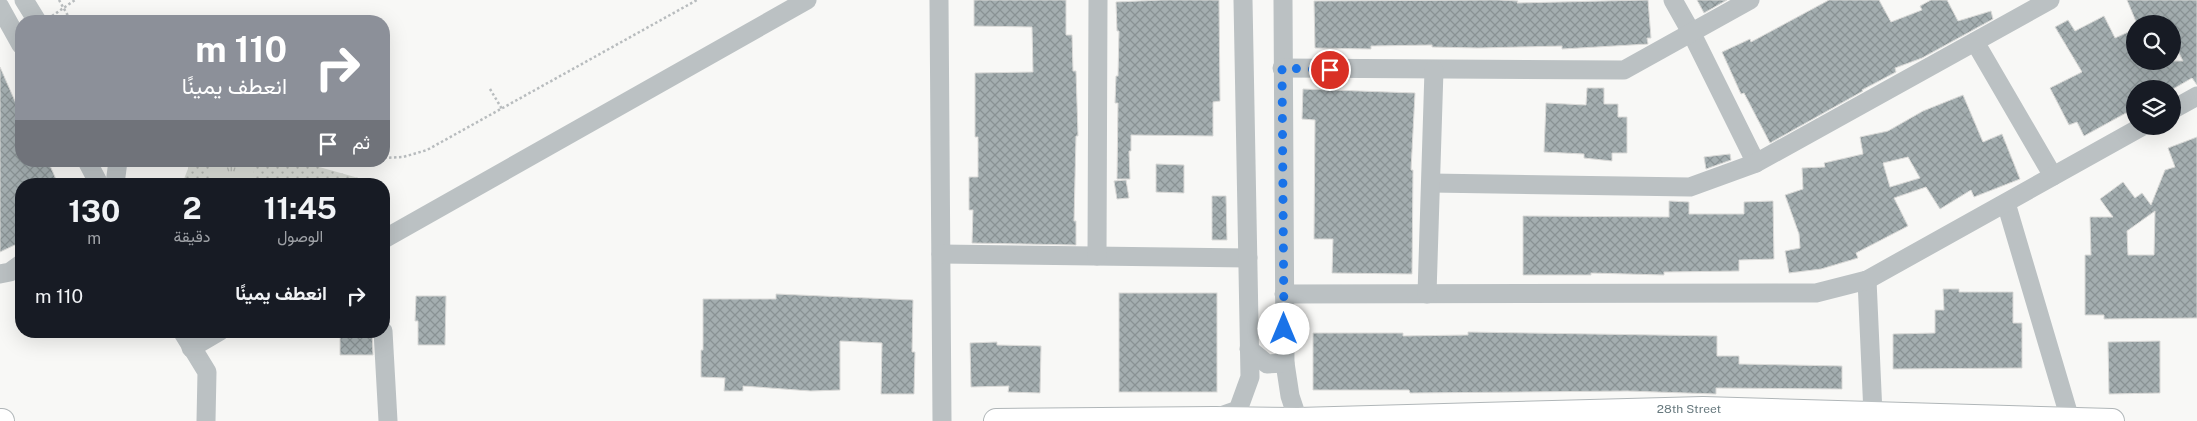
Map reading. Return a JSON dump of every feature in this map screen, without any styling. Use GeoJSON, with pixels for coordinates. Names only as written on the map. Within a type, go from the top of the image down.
{"type":"FeatureCollection","features":[{"type":"Feature","properties":{"kind":"main road","name":"28th Street"},"geometry":{"type":"LineString","coordinates":[[996,421],[1298,420],[1720,409],[1873,414],[1954,419],[2112,421]]}},
{"type":"Feature","properties":{"kind":"main road"},"geometry":{"type":"LineString","coordinates":[[1588,411],[1616,421]]}},
{"type":"Feature","properties":{"kind":"street"},"geometry":{"type":"LineString","coordinates":[[24,0],[39,15]]}},
{"type":"Feature","properties":{"kind":"street"},"geometry":{"type":"LineString","coordinates":[[390,236],[807,0]]}},
{"type":"Feature","properties":{"kind":"street"},"geometry":{"type":"LineString","coordinates":[[939,0],[942,421]]}},
{"type":"Feature","properties":{"kind":"street"},"geometry":{"type":"LineString","coordinates":[[1097,256],[1098,0]]}},
{"type":"Feature","properties":{"kind":"street"},"geometry":{"type":"LineString","coordinates":[[1214,419],[1238,410],[1250,377],[1244,0]]}},
{"type":"Feature","properties":{"kind":"street"},"geometry":{"type":"LineString","coordinates":[[1282,0],[1285,363],[1290,396],[1298,420]]}},
{"type":"Feature","properties":{"kind":"street"},"geometry":{"type":"LineString","coordinates":[[1673,0],[1691,32],[1756,163]]}},
{"type":"Feature","properties":{"kind":"street"},"geometry":{"type":"LineString","coordinates":[[1282,68],[1624,70],[1750,0]]}},
{"type":"Feature","properties":{"kind":"street"},"geometry":{"type":"LineString","coordinates":[[1430,183],[1690,187],[1756,163],[2050,0]]}},
{"type":"Feature","properties":{"kind":"street"},"geometry":{"type":"LineString","coordinates":[[0,8],[15,34]]}},
{"type":"Feature","properties":{"kind":"street"},"geometry":{"type":"LineString","coordinates":[[1975,42],[2053,176]]}},
{"type":"Feature","properties":{"kind":"street"},"geometry":{"type":"LineString","coordinates":[[1427,294],[1434,70]]}},
{"type":"Feature","properties":{"kind":"street"},"geometry":{"type":"LineString","coordinates":[[2181,105],[2197,96]]}},
{"type":"Feature","properties":{"kind":"street"},"geometry":{"type":"LineString","coordinates":[[1284,294],[1816,293],[1867,280],[2127,135]]}},
{"type":"Feature","properties":{"kind":"street"},"geometry":{"type":"LineString","coordinates":[[2006,202],[2070,419]]}},
{"type":"Feature","properties":{"kind":"street"},"geometry":{"type":"LineString","coordinates":[[941,254],[1248,258]]}},
{"type":"Feature","properties":{"kind":"street"},"geometry":{"type":"LineString","coordinates":[[0,274],[10,272],[15,268]]}},
{"type":"Feature","properties":{"kind":"street"},"geometry":{"type":"LineString","coordinates":[[1867,280],[1873,414]]}},
{"type":"Feature","properties":{"kind":"street"},"geometry":{"type":"LineString","coordinates":[[383,338],[388,421]]}},
{"type":"Feature","properties":{"kind":"street"},"geometry":{"type":"LineString","coordinates":[[186,339],[207,372],[206,421]]}},
{"type":"Feature","properties":{"kind":"street"},"geometry":{"type":"LineString","coordinates":[[1249,349],[1267,364],[1285,363]]}},
{"type":"Feature","properties":{"kind":"path"},"geometry":{"type":"LineString","coordinates":[[59,0],[67,15]]}},
{"type":"Feature","properties":{"kind":"path"},"geometry":{"type":"LineString","coordinates":[[50,15],[76,0]]}},
{"type":"Feature","properties":{"kind":"path"},"geometry":{"type":"LineString","coordinates":[[390,158],[404,157],[427,150],[697,0]]}},
{"type":"Feature","properties":{"kind":"path"},"geometry":{"type":"LineString","coordinates":[[490,89],[502,109]]}},
{"type":"Feature","properties":{"kind":"green space"},"geometry":{"type":"Polygon","coordinates":[[[189,167],[319,167],[358,178],[184,178],[189,167]]]}},
{"type":"Feature","properties":{"kind":"green space"},"geometry":{"type":"Polygon","coordinates":[[[212,167],[252,167],[255,178],[214,178],[208,172],[212,167]]]}},
{"type":"Feature","properties":{"kind":"building"},"geometry":{"type":"Polygon","coordinates":[[[974,0],[1066,0],[1066,35],[1072,35],[1073,71],[1076,71],[1078,136],[1076,136],[1074,221],[1076,221],[1076,245],[972,243],[973,210],[969,210],[969,177],[978,177],[978,137],[975,137],[975,73],[1033,72],[1032,27],[974,26],[974,0]]]}},
{"type":"Feature","properties":{"kind":"building"},"geometry":{"type":"Polygon","coordinates":[[[1219,0],[1220,101],[1213,102],[1213,136],[1131,135],[1131,151],[1129,151],[1130,179],[1117,179],[1118,103],[1115,103],[1119,31],[1117,31],[1116,2],[1219,0]]]}},
{"type":"Feature","properties":{"kind":"building"},"geometry":{"type":"Polygon","coordinates":[[[1648,0],[1651,38],[1647,38],[1648,44],[1562,49],[1562,46],[1479,48],[1432,47],[1432,45],[1371,46],[1371,49],[1315,48],[1314,1],[1518,1],[1517,3],[1648,0]]]}},
{"type":"Feature","properties":{"kind":"building"},"geometry":{"type":"Polygon","coordinates":[[[1697,0],[1727,0],[1704,13],[1697,0]]]}},
{"type":"Feature","properties":{"kind":"building"},"geometry":{"type":"Polygon","coordinates":[[[1829,0],[1879,0],[1891,22],[1922,10],[1920,6],[1931,0],[1947,0],[1958,21],[1991,11],[1993,19],[1922,58],[1895,68],[1896,72],[1770,143],[1744,93],[1741,94],[1722,52],[1750,39],[1751,42],[1829,0]]]}},
{"type":"Feature","properties":{"kind":"building"},"geometry":{"type":"Polygon","coordinates":[[[2127,0],[2197,0],[2197,85],[2192,78],[2181,84],[2181,80],[2126,80],[2126,113],[2084,136],[2077,122],[2069,125],[2050,88],[2082,72],[2055,27],[2068,20],[2075,31],[2104,16],[2115,38],[2126,33],[2126,70],[2181,70],[2181,61],[2183,61],[2181,57],[2181,15],[2133,15],[2127,0]]]}},
{"type":"Feature","properties":{"kind":"building"},"geometry":{"type":"Polygon","coordinates":[[[0,67],[15,101],[15,167],[51,167],[55,178],[15,178],[15,245],[0,252],[0,67]]]}},
{"type":"Feature","properties":{"kind":"building"},"geometry":{"type":"Polygon","coordinates":[[[1587,88],[1604,88],[1604,104],[1618,104],[1618,117],[1627,117],[1627,153],[1612,153],[1612,161],[1584,158],[1584,154],[1544,152],[1546,103],[1586,105],[1587,88]]]}},
{"type":"Feature","properties":{"kind":"building"},"geometry":{"type":"Polygon","coordinates":[[[1303,89],[1415,93],[1411,170],[1413,170],[1412,274],[1332,273],[1333,239],[1314,239],[1315,120],[1302,119],[1303,89]]]}},
{"type":"Feature","properties":{"kind":"building"},"geometry":{"type":"Polygon","coordinates":[[[1963,95],[1983,142],[2002,134],[2020,179],[1974,197],[1971,190],[1940,209],[1926,187],[1894,198],[1908,226],[1856,253],[1858,258],[1821,269],[1789,273],[1785,251],[1800,248],[1799,234],[1785,195],[1803,189],[1802,168],[1825,167],[1824,163],[1863,154],[1860,137],[1888,131],[1923,111],[1963,95]],[[1908,157],[1883,163],[1890,187],[1920,178],[1908,157]]]}},
{"type":"Feature","properties":{"kind":"building"},"geometry":{"type":"Polygon","coordinates":[[[2197,137],[2197,318],[2104,319],[2104,315],[2085,315],[2085,255],[2091,255],[2090,217],[2113,217],[2100,199],[2123,182],[2135,198],[2142,193],[2151,205],[2165,170],[2175,167],[2168,148],[2197,137]],[[2155,211],[2127,231],[2128,255],[2154,255],[2155,211]]]}},
{"type":"Feature","properties":{"kind":"building"},"geometry":{"type":"Polygon","coordinates":[[[1730,154],[1731,160],[1706,169],[1704,157],[1730,154]]]}},
{"type":"Feature","properties":{"kind":"building"},"geometry":{"type":"Polygon","coordinates":[[[1156,164],[1184,165],[1184,193],[1156,192],[1156,164]]]}},
{"type":"Feature","properties":{"kind":"building"},"geometry":{"type":"Polygon","coordinates":[[[1126,180],[1129,198],[1117,199],[1114,181],[1126,180]]]}},
{"type":"Feature","properties":{"kind":"building"},"geometry":{"type":"Polygon","coordinates":[[[1212,196],[1226,196],[1227,240],[1212,240],[1212,196]]]}},
{"type":"Feature","properties":{"kind":"building"},"geometry":{"type":"Polygon","coordinates":[[[1669,201],[1689,202],[1689,214],[1744,214],[1744,202],[1773,201],[1774,259],[1739,260],[1739,271],[1664,272],[1664,275],[1591,273],[1591,275],[1523,275],[1523,216],[1669,217],[1669,201]]]}},
{"type":"Feature","properties":{"kind":"building"},"geometry":{"type":"Polygon","coordinates":[[[1943,289],[1959,289],[1959,292],[2013,292],[2013,323],[2022,323],[2022,368],[1893,369],[1893,334],[1935,333],[1935,310],[1944,310],[1943,289]]]}},
{"type":"Feature","properties":{"kind":"building"},"geometry":{"type":"Polygon","coordinates":[[[1119,293],[1217,293],[1217,392],[1119,392],[1119,293]]]}},
{"type":"Feature","properties":{"kind":"building"},"geometry":{"type":"Polygon","coordinates":[[[776,294],[913,300],[912,352],[915,352],[914,394],[881,394],[882,343],[840,341],[840,390],[811,391],[743,386],[743,391],[724,391],[725,378],[701,377],[703,299],[776,299],[776,294]]]}},
{"type":"Feature","properties":{"kind":"building"},"geometry":{"type":"Polygon","coordinates":[[[416,296],[446,296],[445,345],[418,345],[418,321],[415,321],[416,296]]]}},
{"type":"Feature","properties":{"kind":"building"},"geometry":{"type":"Polygon","coordinates":[[[1468,332],[1717,336],[1717,356],[1739,356],[1739,364],[1842,366],[1842,389],[1716,388],[1716,394],[1628,391],[1410,393],[1409,390],[1313,390],[1313,333],[1403,333],[1403,336],[1468,335],[1468,332]]]}},
{"type":"Feature","properties":{"kind":"building"},"geometry":{"type":"Polygon","coordinates":[[[340,338],[372,338],[373,355],[340,355],[340,338]]]}},
{"type":"Feature","properties":{"kind":"building"},"geometry":{"type":"Polygon","coordinates":[[[2160,341],[2160,393],[2109,394],[2108,342],[2160,341]]]}},
{"type":"Feature","properties":{"kind":"building"},"geometry":{"type":"Polygon","coordinates":[[[997,342],[997,345],[1041,346],[1040,393],[1008,392],[1009,386],[971,387],[970,343],[997,342]]]}},
{"type":"Feature","properties":{"kind":"route"},"geometry":{"type":"LineString","coordinates":[[1284,329],[1282,68],[1330,70]]}}]}
